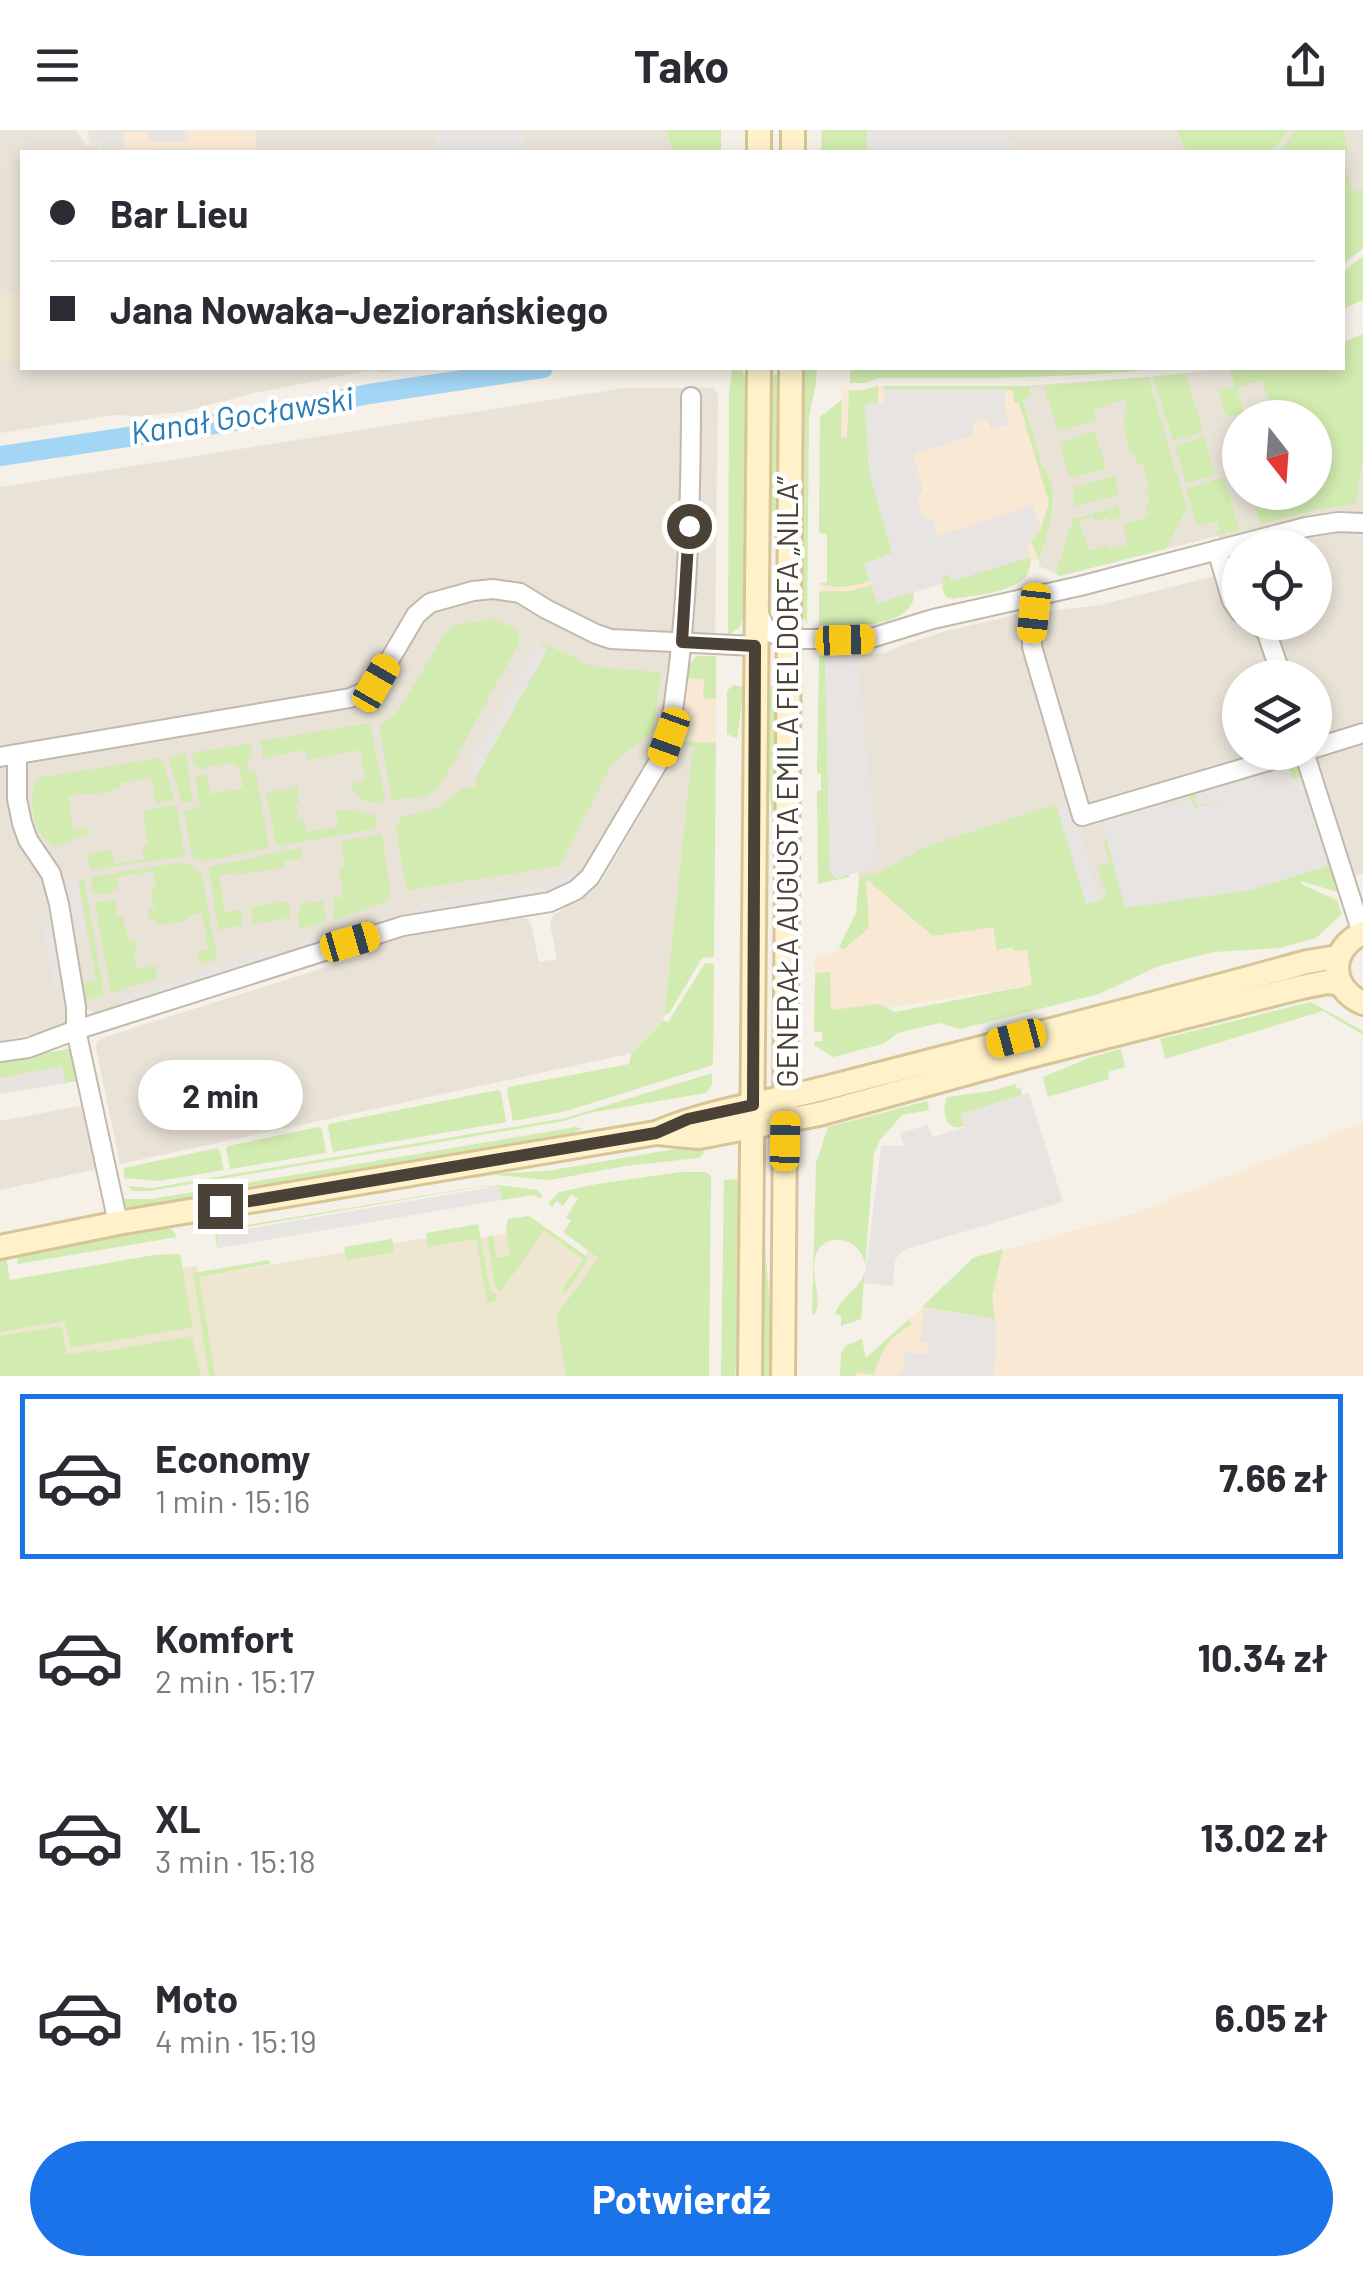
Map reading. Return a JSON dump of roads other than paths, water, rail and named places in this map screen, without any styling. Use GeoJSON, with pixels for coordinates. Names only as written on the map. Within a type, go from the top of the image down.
{"type":"FeatureCollection","features":[{"type":"Feature","properties":{"kind":"street","name":"GENERAŁA AUGUSTA EMILA FIELDORFA „NILA”"},"geometry":{"type":"LineString","coordinates":[[750,1376],[758,371]]}},
{"type":"Feature","properties":{"kind":"street","name":"GENERAŁA AUGUSTA EMILA FIELDORFA „NILA”"},"geometry":{"type":"LineString","coordinates":[[782,1376],[791,371]]}},
{"type":"Feature","properties":{"kind":"street"},"geometry":{"type":"LineString","coordinates":[[0,1052],[28,1048],[403,926],[550,902],[576,890],[590,876],[662,756],[669,737],[682,642],[691,488],[690,398]]}},
{"type":"Feature","properties":{"kind":"street"},"geometry":{"type":"LineString","coordinates":[[755,606],[767,631],[788,639],[868,639],[933,619],[1325,523],[1363,523]]}},
{"type":"Feature","properties":{"kind":"street"},"geometry":{"type":"LineString","coordinates":[[1217,550],[1222,567]]}},
{"type":"Feature","properties":{"kind":"street"},"geometry":{"type":"LineString","coordinates":[[118,1223],[76,1030],[76,1007],[56,894],[51,874],[28,840],[22,823],[8,755],[350,698],[376,683],[416,615],[430,603],[472,591],[493,588],[520,593],[562,618],[610,638],[755,646]]}},
{"type":"Feature","properties":{"kind":"street"},"geometry":{"type":"LineString","coordinates":[[1033,595],[1032,647],[1082,816],[1240,770]]}},
{"type":"Feature","properties":{"kind":"street"},"geometry":{"type":"LineString","coordinates":[[1332,743],[1363,733]]}},
{"type":"Feature","properties":{"kind":"street"},"geometry":{"type":"LineString","coordinates":[[1308,770],[1363,932],[1348,942],[1338,957],[1340,984],[1352,998],[1363,1003]]}},
{"type":"Feature","properties":{"kind":"street"},"geometry":{"type":"LineString","coordinates":[[786,1109],[1307,962],[1338,957]]}},
{"type":"Feature","properties":{"kind":"street"},"geometry":{"type":"LineString","coordinates":[[0,1247],[118,1223],[656,1133],[687,1138],[753,1116],[1313,985],[1340,984]]}},
{"type":"Feature","properties":{"kind":"waterway","name":"Kanał Gocławski"},"geometry":{"type":"LineString","coordinates":[[0,456],[248,419],[369,394],[530,370]]}}]}
